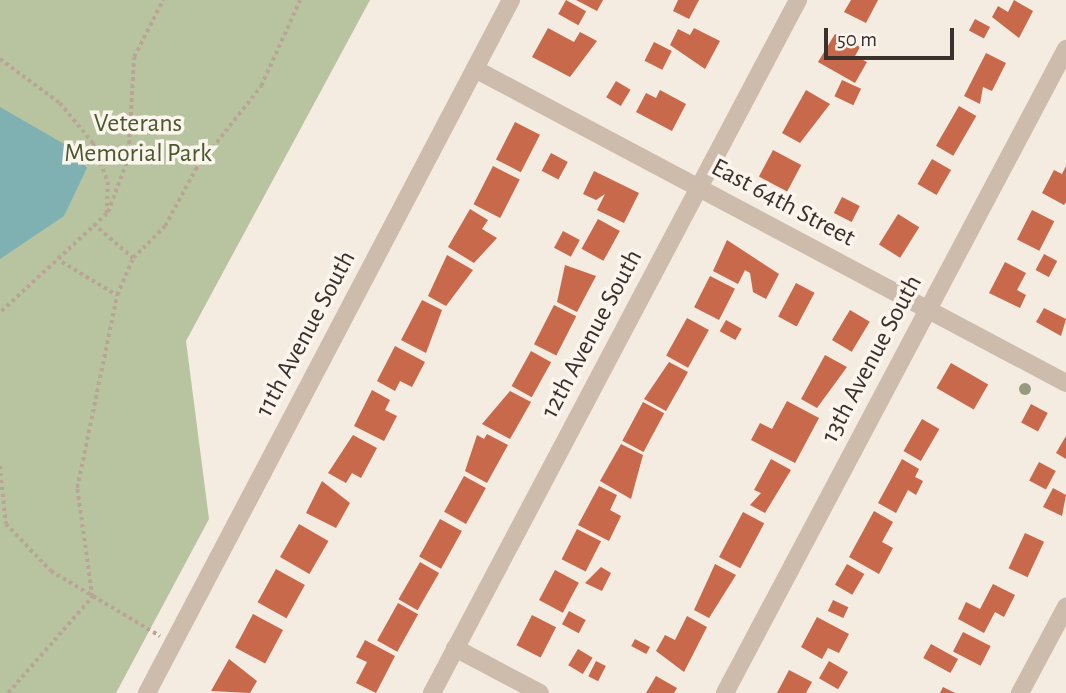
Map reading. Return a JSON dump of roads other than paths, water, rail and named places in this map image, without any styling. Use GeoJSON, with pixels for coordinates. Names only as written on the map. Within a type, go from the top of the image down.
{"type":"FeatureCollection","features":[{"type":"Feature","properties":{"kind":"street","name":"11th Avenue South"},"geometry":{"type":"LineString","coordinates":[[146,693],[511,0]]}},
{"type":"Feature","properties":{"kind":"street","name":"12th Avenue South"},"geometry":{"type":"LineString","coordinates":[[432,693],[798,0]]}},
{"type":"Feature","properties":{"kind":"street","name":"13th Avenue South"},"geometry":{"type":"LineString","coordinates":[[725,693],[1066,49]]}},
{"type":"Feature","properties":{"kind":"street","name":"East 64th Street"},"geometry":{"type":"LineString","coordinates":[[475,69],[1066,383]]}},
{"type":"Feature","properties":{"kind":"street"},"geometry":{"type":"LineString","coordinates":[[1020,693],[1066,607]]}},
{"type":"Feature","properties":{"kind":"street"},"geometry":{"type":"LineString","coordinates":[[455,648],[540,693]]}},
{"type":"Feature","properties":{"kind":"water"},"geometry":{"type":"Polygon","coordinates":[[[0,107],[71,148],[87,168],[64,216],[0,259],[0,107]]]}},
{"type":"Feature","properties":{"kind":"park label","name":"Veterans Memorial Park"},"geometry":{"type":"Point","coordinates":[138,139]}}]}
